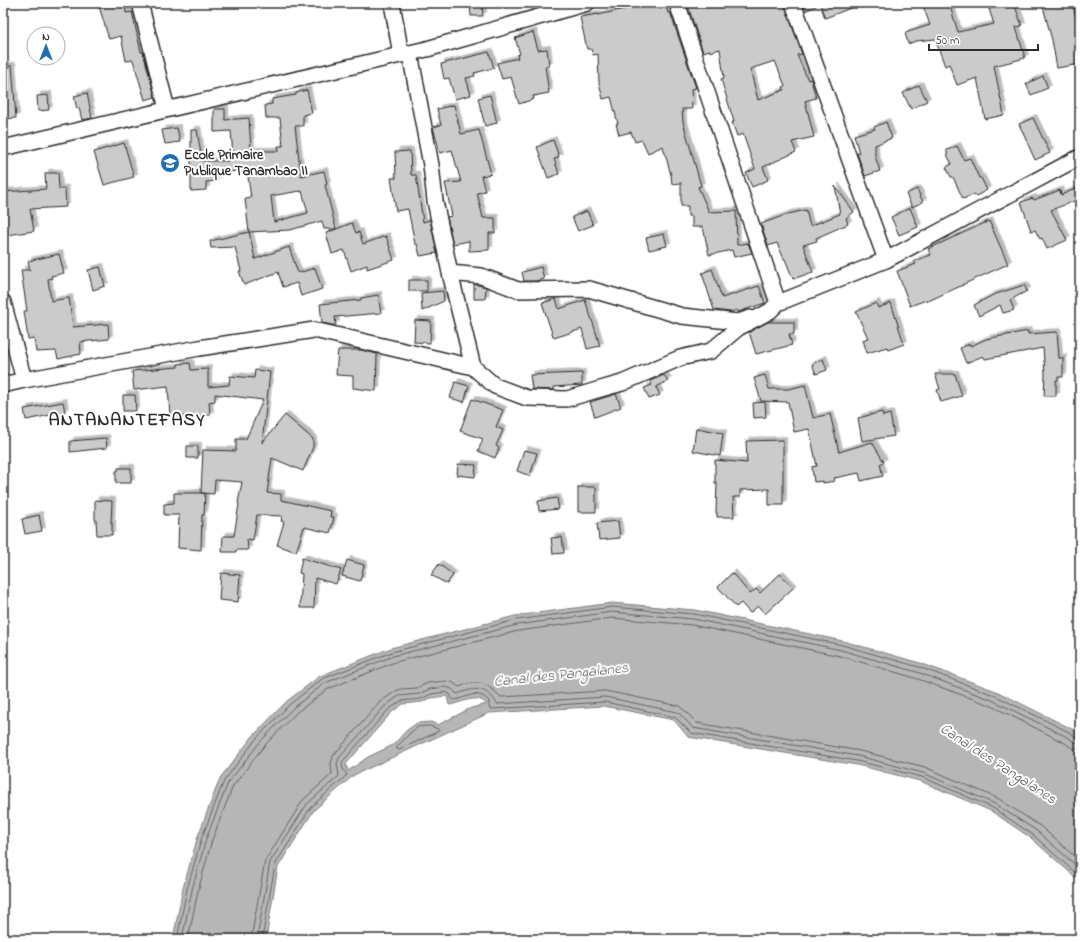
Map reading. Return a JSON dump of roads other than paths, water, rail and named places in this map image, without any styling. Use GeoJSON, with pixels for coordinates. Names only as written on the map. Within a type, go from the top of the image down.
{"type":"FeatureCollection","features":[{"type":"Feature","properties":{"kind":"street"},"geometry":{"type":"LineString","coordinates":[[140,3],[167,109]]}},
{"type":"Feature","properties":{"kind":"street"},"geometry":{"type":"LineString","coordinates":[[392,3],[406,54],[432,164],[435,201],[450,273],[473,367]]}},
{"type":"Feature","properties":{"kind":"street"},"geometry":{"type":"LineString","coordinates":[[3,148],[427,49],[587,3]]}},
{"type":"Feature","properties":{"kind":"street"},"geometry":{"type":"LineString","coordinates":[[678,3],[774,307]]}},
{"type":"Feature","properties":{"kind":"street"},"geometry":{"type":"LineString","coordinates":[[793,3],[886,260]]}},
{"type":"Feature","properties":{"kind":"street"},"geometry":{"type":"LineString","coordinates":[[450,273],[481,276],[518,290],[589,289],[682,316],[738,322],[886,260],[1080,157]]}},
{"type":"Feature","properties":{"kind":"street"},"geometry":{"type":"LineString","coordinates":[[3,302],[24,380]]}},
{"type":"Feature","properties":{"kind":"street"},"geometry":{"type":"LineString","coordinates":[[3,385],[199,348],[314,330],[473,367],[495,386],[527,398],[567,399],[622,384],[680,358],[711,351],[738,328],[774,307]]}},
{"type":"Feature","properties":{"kind":"water","name":"Canal des Pangalanes"},"geometry":{"type":"Polygon","coordinates":[[[612,603],[695,610],[843,641],[920,663],[996,691],[1074,730],[1080,736],[1080,883],[1031,838],[991,811],[920,781],[857,765],[688,737],[674,720],[604,706],[489,713],[354,775],[314,810],[278,867],[266,939],[173,939],[183,888],[198,836],[220,778],[253,736],[287,701],[320,676],[391,648],[515,616],[612,603]],[[447,696],[431,698],[422,702],[403,704],[391,713],[346,764],[348,771],[368,757],[393,745],[407,730],[417,723],[431,722],[438,725],[471,708],[487,704],[478,699],[473,699],[449,705],[447,696]]]}},
{"type":"Feature","properties":{"kind":"place","name":"Ecole Primaire Publique Tanambao II"},"geometry":{"type":"Point","coordinates":[170,163]}},
{"type":"Feature","properties":{"kind":"district","name":"ANTANANTEFASY"},"geometry":{"type":"Point","coordinates":[127,421]}}]}
